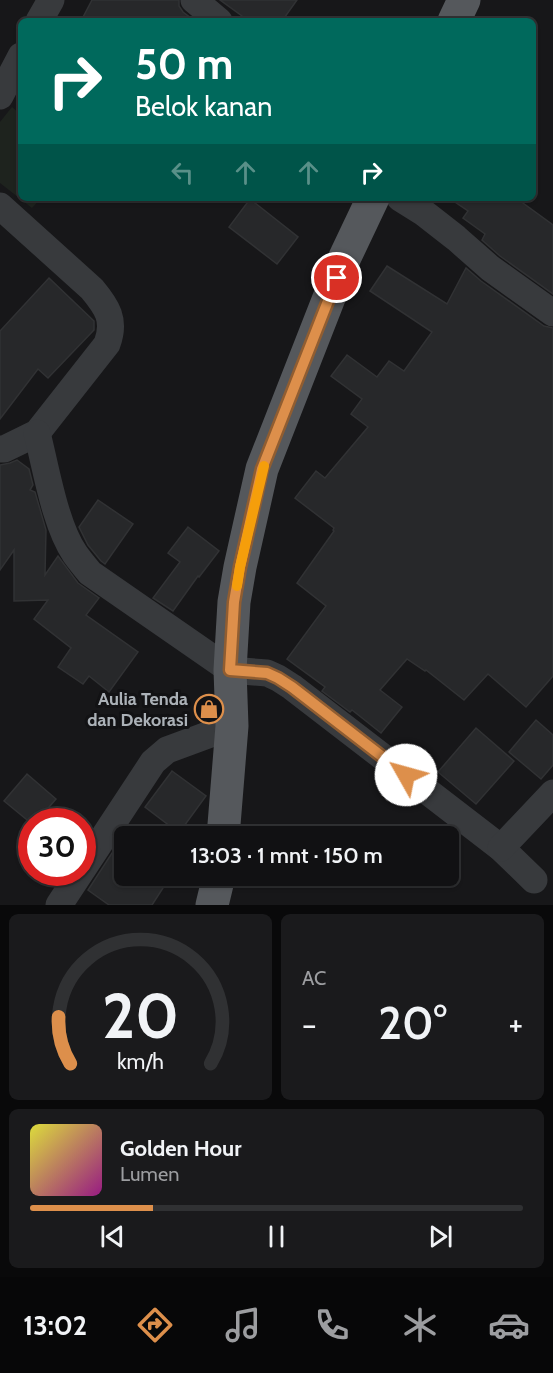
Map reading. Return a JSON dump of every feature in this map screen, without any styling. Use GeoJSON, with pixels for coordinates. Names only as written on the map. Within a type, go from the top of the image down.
{"type":"FeatureCollection","features":[{"type":"Feature","properties":{"kind":"main road"},"geometry":{"type":"LineString","coordinates":[[455,18],[464,0]]}},
{"type":"Feature","properties":{"kind":"main road"},"geometry":{"type":"LineString","coordinates":[[224,826],[232,726],[230,670],[236,594],[262,469],[345,257],[372,201]]}},
{"type":"Feature","properties":{"kind":"main road"},"geometry":{"type":"LineString","coordinates":[[212,905],[217,886]]}},
{"type":"Feature","properties":{"kind":"street"},"geometry":{"type":"LineString","coordinates":[[41,18],[51,0]]}},
{"type":"Feature","properties":{"kind":"street"},"geometry":{"type":"LineString","coordinates":[[194,0],[215,18]]}},
{"type":"Feature","properties":{"kind":"street"},"geometry":{"type":"LineString","coordinates":[[0,96],[18,62]]}},
{"type":"Feature","properties":{"kind":"street"},"geometry":{"type":"LineString","coordinates":[[405,201],[456,238],[490,268],[553,313]]}},
{"type":"Feature","properties":{"kind":"street"},"geometry":{"type":"LineString","coordinates":[[0,206],[93,289],[105,305],[112,332],[107,344],[37,433],[0,449]]}},
{"type":"Feature","properties":{"kind":"street"},"geometry":{"type":"LineString","coordinates":[[37,433],[63,530],[75,553],[90,573],[230,670],[267,673],[285,682],[501,848],[534,880]]}},
{"type":"Feature","properties":{"kind":"street"},"geometry":{"type":"LineString","coordinates":[[96,848],[153,762],[160,755],[167,750],[232,726]]}},
{"type":"Feature","properties":{"kind":"street"},"geometry":{"type":"LineString","coordinates":[[501,848],[553,793]]}},
{"type":"Feature","properties":{"kind":"street"},"geometry":{"type":"LineString","coordinates":[[59,905],[71,886]]}},
{"type":"Feature","properties":{"kind":"shaded area"},"geometry":{"type":"Polygon","coordinates":[[[12,107],[18,112],[18,197],[0,183],[0,122],[12,107]]]}},
{"type":"Feature","properties":{"kind":"shaded area"},"geometry":{"type":"Polygon","coordinates":[[[23,201],[38,201],[32,208],[23,201]]]}},
{"type":"Feature","properties":{"kind":"building"},"geometry":{"type":"Polygon","coordinates":[[[92,0],[179,0],[179,6],[183,12],[191,18],[83,18],[92,0]]]}},
{"type":"Feature","properties":{"kind":"building"},"geometry":{"type":"Polygon","coordinates":[[[220,0],[297,0],[284,18],[245,18],[220,0]]]}},
{"type":"Feature","properties":{"kind":"building"},"geometry":{"type":"Polygon","coordinates":[[[248,201],[253,201],[298,237],[277,264],[229,227],[248,201]]]}},
{"type":"Feature","properties":{"kind":"building"},"geometry":{"type":"Polygon","coordinates":[[[453,201],[520,201],[553,225],[553,294],[500,256],[482,240],[485,234],[463,218],[468,211],[453,201]]]}},
{"type":"Feature","properties":{"kind":"building"},"geometry":{"type":"Polygon","coordinates":[[[387,266],[447,304],[466,268],[544,326],[553,328],[553,676],[526,707],[488,674],[464,700],[426,670],[407,659],[380,690],[402,707],[381,733],[352,710],[350,712],[322,691],[325,687],[287,659],[326,606],[297,583],[334,531],[334,528],[295,498],[316,471],[325,478],[368,427],[351,414],[362,399],[331,376],[347,355],[377,377],[389,361],[404,371],[432,332],[370,291],[387,266]]]}},
{"type":"Feature","properties":{"kind":"building"},"geometry":{"type":"Polygon","coordinates":[[[49,278],[94,321],[94,330],[48,378],[38,369],[0,419],[0,331],[49,278]]]}},
{"type":"Feature","properties":{"kind":"building"},"geometry":{"type":"Polygon","coordinates":[[[17,460],[29,469],[33,485],[30,490],[35,492],[46,530],[45,575],[58,556],[78,583],[99,598],[86,615],[138,652],[109,692],[89,676],[83,684],[58,667],[71,648],[34,619],[48,600],[14,601],[14,550],[0,570],[0,465],[17,460]]]}},
{"type":"Feature","properties":{"kind":"building"},"geometry":{"type":"Polygon","coordinates":[[[98,500],[133,524],[105,564],[88,545],[79,527],[98,500]]]}},
{"type":"Feature","properties":{"kind":"building"},"geometry":{"type":"Polygon","coordinates":[[[188,527],[219,551],[173,611],[153,598],[180,562],[168,553],[188,527]]]}},
{"type":"Feature","properties":{"kind":"building"},"geometry":{"type":"Polygon","coordinates":[[[536,720],[553,735],[553,765],[541,779],[509,752],[536,720]]]}},
{"type":"Feature","properties":{"kind":"building"},"geometry":{"type":"Polygon","coordinates":[[[476,728],[514,761],[476,804],[438,772],[476,728]]]}},
{"type":"Feature","properties":{"kind":"building"},"geometry":{"type":"Polygon","coordinates":[[[172,771],[206,796],[184,826],[170,826],[145,807],[172,771]]]}},
{"type":"Feature","properties":{"kind":"building"},"geometry":{"type":"Polygon","coordinates":[[[27,774],[56,799],[48,808],[18,808],[18,812],[4,801],[27,774]]]}},
{"type":"Feature","properties":{"kind":"building"},"geometry":{"type":"Polygon","coordinates":[[[112,853],[114,854],[114,886],[160,886],[163,888],[152,905],[109,905],[88,890],[91,886],[96,886],[96,878],[112,853]]]}},
{"type":"Feature","properties":{"kind":"slow traffic"},"geometry":{"type":"LineString","coordinates":[[237,586],[264,466]]}},
{"type":"Feature","properties":{"kind":"place","name":"Aulia Tenda dan Dekorasi"},"geometry":{"type":"Point","coordinates":[209,709]}},
{"type":"Feature","properties":{"kind":"route"},"geometry":{"type":"LineString","coordinates":[[337,278],[262,469],[234,602],[230,670],[267,673],[278,678],[406,775]]}}]}
